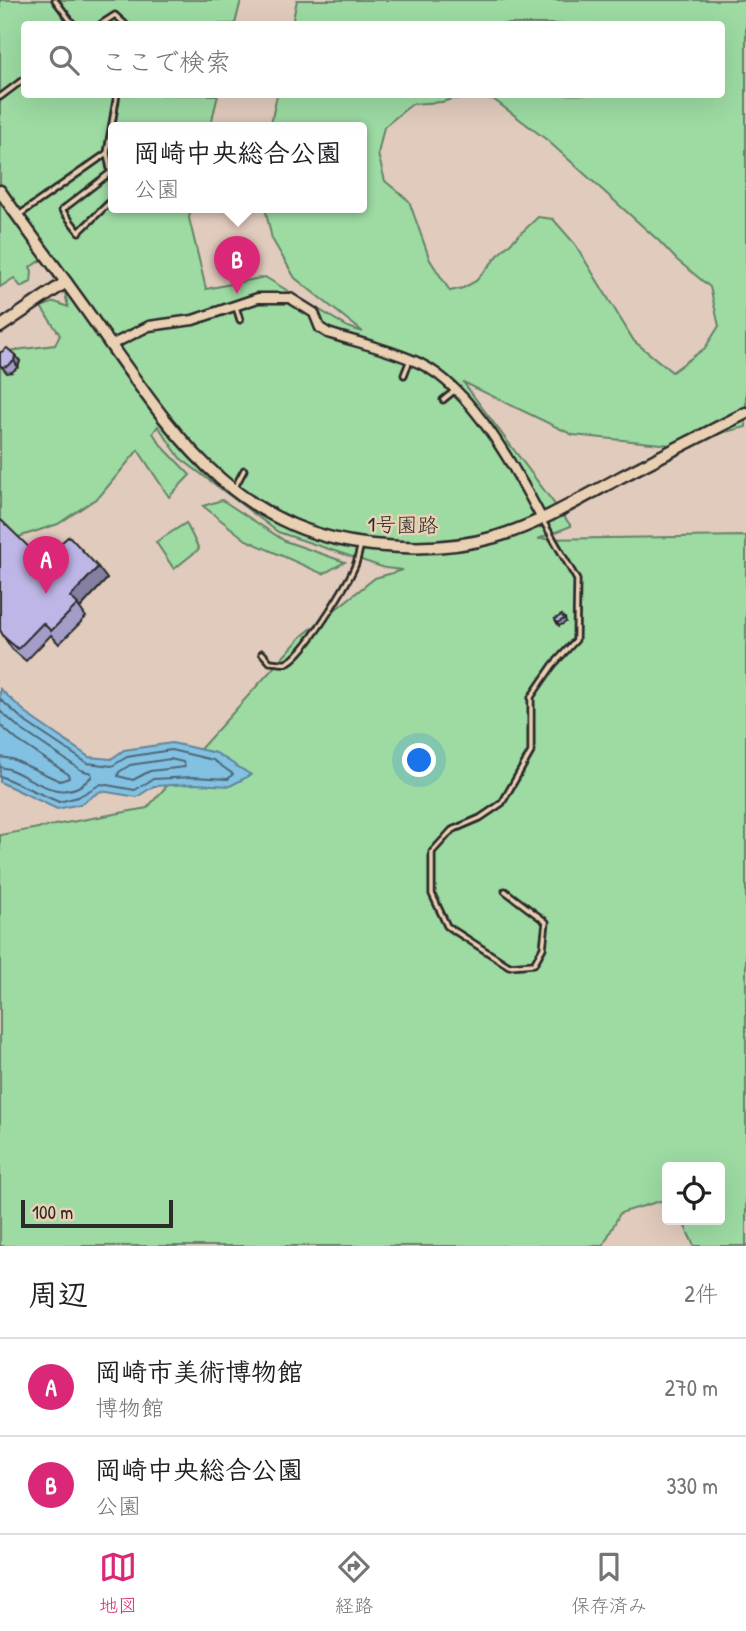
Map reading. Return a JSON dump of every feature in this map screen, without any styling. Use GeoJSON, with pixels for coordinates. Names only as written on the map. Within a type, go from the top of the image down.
{"type":"FeatureCollection","features":[{"type":"Feature","properties":{"kind":"street"},"geometry":{"type":"LineString","coordinates":[[0,191],[66,282],[0,327]]}},
{"type":"Feature","properties":{"kind":"street","name":"1号園路"},"geometry":{"type":"LineString","coordinates":[[66,282],[192,454],[233,490],[285,523],[360,544],[404,548],[446,546],[494,538],[542,519],[746,413]]}},
{"type":"Feature","properties":{"kind":"street"},"geometry":{"type":"LineString","coordinates":[[111,345],[149,326],[193,320],[258,298],[290,298],[314,313],[320,328],[328,333],[410,360],[449,382],[511,461],[542,519]]}},
{"type":"Feature","properties":{"kind":"lane"},"geometry":{"type":"LineString","coordinates":[[55,0],[71,21]]}},
{"type":"Feature","properties":{"kind":"lane"},"geometry":{"type":"LineString","coordinates":[[106,21],[115,15],[122,21]]}},
{"type":"Feature","properties":{"kind":"lane"},"geometry":{"type":"LineString","coordinates":[[0,97],[21,81]]}},
{"type":"Feature","properties":{"kind":"lane"},"geometry":{"type":"LineString","coordinates":[[112,122],[116,98]]}},
{"type":"Feature","properties":{"kind":"lane"},"geometry":{"type":"LineString","coordinates":[[108,147],[108,158]]}},
{"type":"Feature","properties":{"kind":"lane"},"geometry":{"type":"LineString","coordinates":[[17,216],[107,153]]}},
{"type":"Feature","properties":{"kind":"lane"},"geometry":{"type":"LineString","coordinates":[[108,174],[62,210],[79,232],[108,204]]}},
{"type":"Feature","properties":{"kind":"lane"},"geometry":{"type":"LineString","coordinates":[[235,305],[240,320]]}},
{"type":"Feature","properties":{"kind":"lane"},"geometry":{"type":"LineString","coordinates":[[404,375],[410,360]]}},
{"type":"Feature","properties":{"kind":"lane"},"geometry":{"type":"LineString","coordinates":[[443,400],[456,389]]}},
{"type":"Feature","properties":{"kind":"lane"},"geometry":{"type":"LineString","coordinates":[[233,490],[244,470]]}},
{"type":"Feature","properties":{"kind":"lane"},"geometry":{"type":"LineString","coordinates":[[505,891],[545,922],[543,948],[534,964],[509,966],[447,926],[432,894],[432,852],[452,830],[480,818],[502,803],[531,752],[531,697],[553,665],[576,639],[577,580],[542,519]]}},
{"type":"Feature","properties":{"kind":"lane"},"geometry":{"type":"LineString","coordinates":[[262,653],[270,662],[286,663],[298,654],[313,636],[342,589],[356,564],[360,544]]}},
{"type":"Feature","properties":{"kind":"green space"},"geometry":{"type":"Polygon","coordinates":[[[0,0],[241,0],[236,21],[21,21],[21,98],[217,98],[211,122],[108,122],[108,213],[190,213],[206,289],[265,277],[348,327],[363,332],[295,278],[272,239],[266,213],[367,213],[367,122],[271,122],[276,98],[725,98],[725,21],[293,21],[297,0],[746,0],[746,427],[671,445],[573,435],[463,382],[571,526],[538,539],[746,536],[746,1246],[694,1246],[684,1225],[725,1225],[725,1162],[662,1162],[662,1200],[620,1213],[603,1246],[0,1246],[0,835],[147,808],[302,636],[375,578],[403,570],[385,568],[278,532],[180,458],[158,426],[153,433],[190,475],[169,497],[138,450],[100,496],[58,524],[0,543],[0,352],[55,345],[60,335],[41,307],[55,302],[68,307],[65,293],[42,260],[30,267],[31,282],[21,287],[14,278],[0,287],[0,0]],[[452,99],[412,104],[384,127],[378,154],[385,181],[409,201],[430,260],[450,291],[476,281],[501,252],[538,217],[553,219],[575,244],[634,341],[672,372],[705,348],[719,326],[710,287],[547,140],[493,99],[452,99]]]}},
{"type":"Feature","properties":{"kind":"green space"},"geometry":{"type":"Polygon","coordinates":[[[222,500],[285,541],[345,562],[323,574],[246,540],[203,506],[222,500]]]}},
{"type":"Feature","properties":{"kind":"green space"},"geometry":{"type":"Polygon","coordinates":[[[186,523],[199,549],[174,569],[156,542],[186,523]]]}},
{"type":"Feature","properties":{"kind":"water"},"geometry":{"type":"Polygon","coordinates":[[[0,689],[32,718],[89,757],[111,759],[124,750],[172,743],[216,753],[251,775],[230,786],[154,786],[137,797],[101,791],[80,804],[57,809],[0,782],[0,689]]]}},
{"type":"Feature","properties":{"kind":"building"},"geometry":{"type":"Polygon","coordinates":[[[7,348],[15,355],[14,361],[2,367],[0,353],[7,348]]]}},
{"type":"Feature","properties":{"kind":"building"},"geometry":{"type":"Polygon","coordinates":[[[0,519],[42,560],[69,536],[98,567],[70,597],[78,604],[51,631],[43,623],[18,649],[0,630],[0,519]]]}},
{"type":"Feature","properties":{"kind":"building"},"geometry":{"type":"Polygon","coordinates":[[[562,615],[564,619],[557,623],[555,619],[562,615]]]}},
{"type":"Feature","properties":{"kind":"place","name":"岡崎中央総合公園"},"geometry":{"type":"Point","coordinates":[237,294]}},
{"type":"Feature","properties":{"kind":"place","name":"岡崎市美術博物館"},"geometry":{"type":"Point","coordinates":[46,594]}}]}
